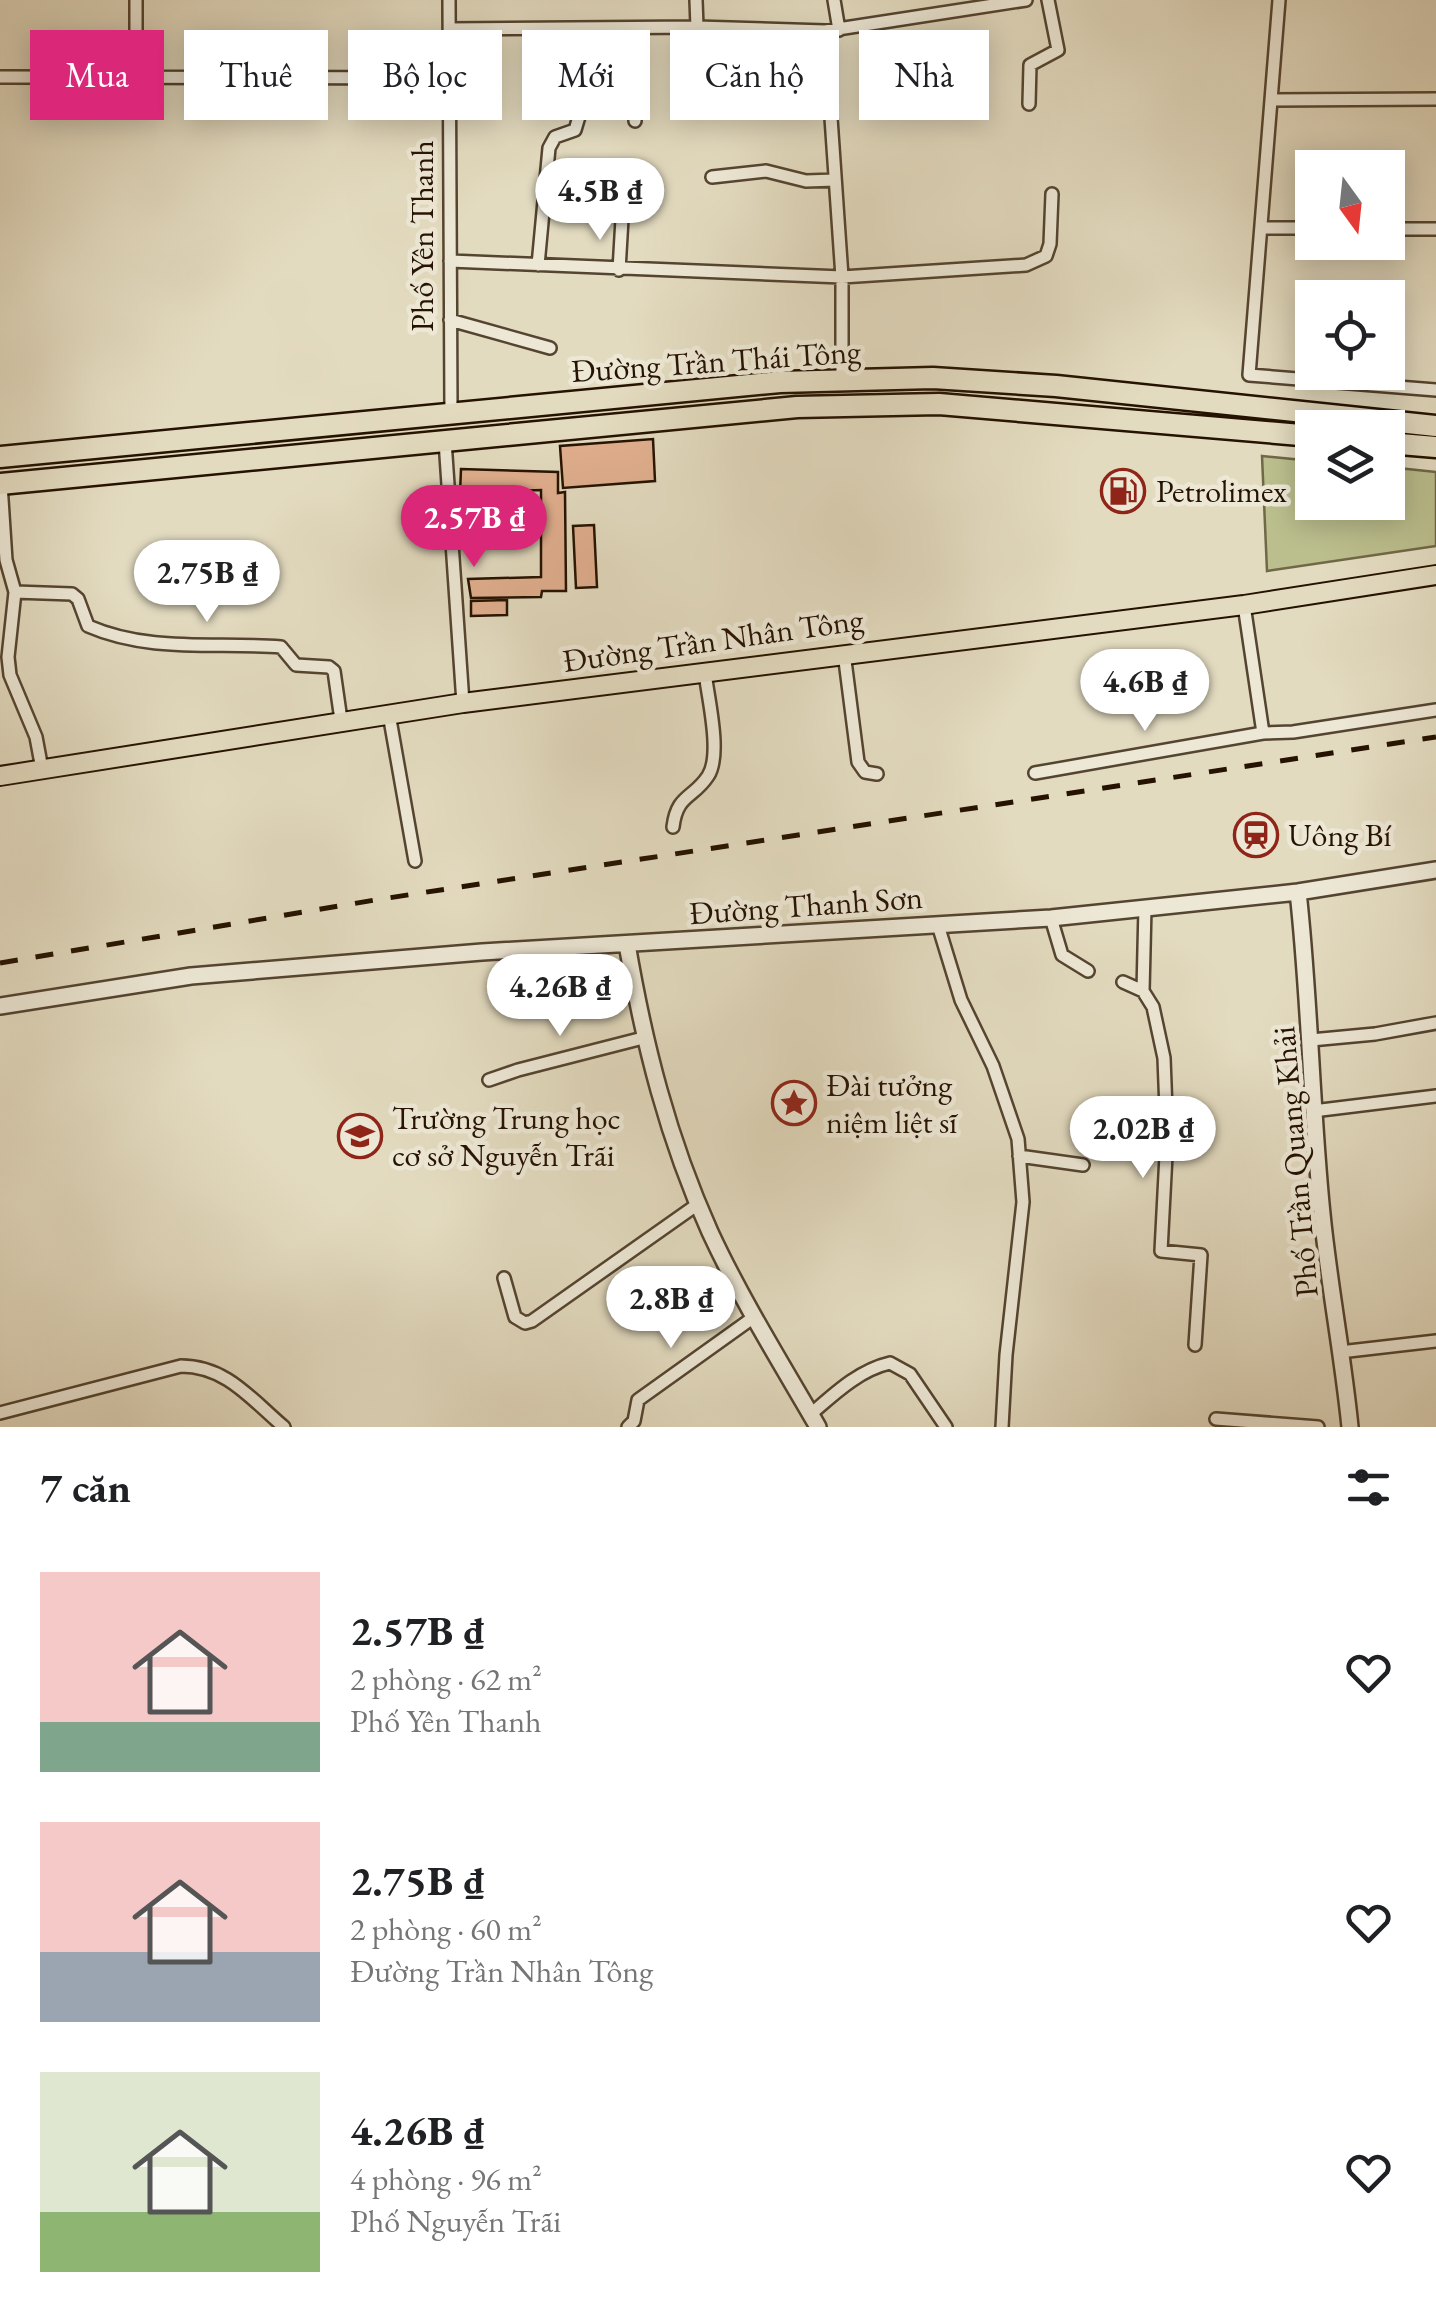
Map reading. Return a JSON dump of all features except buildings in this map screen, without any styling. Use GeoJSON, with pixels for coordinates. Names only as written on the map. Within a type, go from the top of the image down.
{"type":"FeatureCollection","features":[{"type":"Feature","properties":{"kind":"highway","name":"Đường Trần Thái Tông"},"geometry":{"type":"LineString","coordinates":[[0,458],[451,412],[780,382],[842,380],[934,378],[1056,386],[1436,426]]}},
{"type":"Feature","properties":{"kind":"highway"},"geometry":{"type":"LineString","coordinates":[[660,394],[663,419]]}},
{"type":"Feature","properties":{"kind":"highway","name":"Đường Trần Thái Tông"},"geometry":{"type":"LineString","coordinates":[[0,484],[797,407],[939,404],[1295,435]]}},
{"type":"Feature","properties":{"kind":"highway"},"geometry":{"type":"LineString","coordinates":[[1405,444],[1436,447]]}},
{"type":"Feature","properties":{"kind":"main road","name":"Đường Trần Nhân Tông"},"geometry":{"type":"LineString","coordinates":[[0,776],[463,702],[1244,604],[1436,575]]}},
{"type":"Feature","properties":{"kind":"street"},"geometry":{"type":"LineString","coordinates":[[136,0],[136,30]]}},
{"type":"Feature","properties":{"kind":"street","name":"Phố Yên Thanh"},"geometry":{"type":"LineString","coordinates":[[449,0],[449,29]]}},
{"type":"Feature","properties":{"kind":"street"},"geometry":{"type":"LineString","coordinates":[[696,0],[697,27]]}},
{"type":"Feature","properties":{"kind":"street"},"geometry":{"type":"LineString","coordinates":[[834,0],[839,30],[1026,0]]}},
{"type":"Feature","properties":{"kind":"street"},"geometry":{"type":"LineString","coordinates":[[1028,104],[1030,65],[1058,50],[1048,0]]}},
{"type":"Feature","properties":{"kind":"street"},"geometry":{"type":"LineString","coordinates":[[1279,0],[1249,375],[1436,390]]}},
{"type":"Feature","properties":{"kind":"street"},"geometry":{"type":"LineString","coordinates":[[449,29],[792,30]]}},
{"type":"Feature","properties":{"kind":"street"},"geometry":{"type":"LineString","coordinates":[[538,265],[549,148],[555,136],[576,130],[579,123],[584,100],[597,73],[599,29]]}},
{"type":"Feature","properties":{"kind":"street"},"geometry":{"type":"LineString","coordinates":[[0,76],[30,76]]}},
{"type":"Feature","properties":{"kind":"street"},"geometry":{"type":"LineString","coordinates":[[164,77],[348,78]]}},
{"type":"Feature","properties":{"kind":"street"},"geometry":{"type":"LineString","coordinates":[[1271,100],[1436,100]]}},
{"type":"Feature","properties":{"kind":"street","name":"Phố Yên Thanh"},"geometry":{"type":"LineString","coordinates":[[449,120],[451,412]]}},
{"type":"Feature","properties":{"kind":"street"},"geometry":{"type":"LineString","coordinates":[[831,120],[842,278],[842,380]]}},
{"type":"Feature","properties":{"kind":"street"},"geometry":{"type":"LineString","coordinates":[[712,177],[766,171],[806,181],[835,180]]}},
{"type":"Feature","properties":{"kind":"street"},"geometry":{"type":"LineString","coordinates":[[450,260],[842,278],[1026,266],[1046,256],[1052,194]]}},
{"type":"Feature","properties":{"kind":"street"},"geometry":{"type":"LineString","coordinates":[[618,270],[622,219]]}},
{"type":"Feature","properties":{"kind":"street"},"geometry":{"type":"LineString","coordinates":[[1261,228],[1295,228]]}},
{"type":"Feature","properties":{"kind":"street"},"geometry":{"type":"LineString","coordinates":[[1405,229],[1436,230]]}},
{"type":"Feature","properties":{"kind":"street"},"geometry":{"type":"LineString","coordinates":[[450,320],[550,348]]}},
{"type":"Feature","properties":{"kind":"street"},"geometry":{"type":"LineString","coordinates":[[445,441],[463,702]]}},
{"type":"Feature","properties":{"kind":"street"},"geometry":{"type":"LineString","coordinates":[[0,484],[6,560],[14,592],[10,676],[36,737],[42,769]]}},
{"type":"Feature","properties":{"kind":"street"},"geometry":{"type":"LineString","coordinates":[[14,592],[72,594],[78,599],[88,626],[136,640],[172,646],[282,648],[296,665],[329,667],[334,671],[341,720]]}},
{"type":"Feature","properties":{"kind":"street"},"geometry":{"type":"LineString","coordinates":[[1244,604],[1262,733]]}},
{"type":"Feature","properties":{"kind":"street"},"geometry":{"type":"LineString","coordinates":[[844,652],[858,762],[865,772],[877,774]]}},
{"type":"Feature","properties":{"kind":"street"},"geometry":{"type":"LineString","coordinates":[[673,827],[678,803],[707,778],[713,765],[705,673]]}},
{"type":"Feature","properties":{"kind":"street"},"geometry":{"type":"LineString","coordinates":[[1034,773],[1262,733],[1293,732],[1436,710]]}},
{"type":"Feature","properties":{"kind":"street"},"geometry":{"type":"LineString","coordinates":[[389,714],[415,861]]}},
{"type":"Feature","properties":{"kind":"street","name":"Đường Thanh Sơn"},"geometry":{"type":"LineString","coordinates":[[0,1006],[191,976],[482,952],[1051,918],[1298,892],[1436,870]]}},
{"type":"Feature","properties":{"kind":"street","name":"Phố Trần Quang Khải"},"geometry":{"type":"LineString","coordinates":[[1298,892],[1313,1111],[1350,1427]]}},
{"type":"Feature","properties":{"kind":"street"},"geometry":{"type":"LineString","coordinates":[[1143,992],[1144,906]]}},
{"type":"Feature","properties":{"kind":"street"},"geometry":{"type":"LineString","coordinates":[[1051,918],[1062,955],[1088,971]]}},
{"type":"Feature","properties":{"kind":"street"},"geometry":{"type":"LineString","coordinates":[[938,924],[960,1000],[994,1066],[1018,1139],[1022,1202],[1002,1427]]}},
{"type":"Feature","properties":{"kind":"street"},"geometry":{"type":"LineString","coordinates":[[627,944],[644,1038],[667,1122],[698,1204],[754,1317],[814,1421],[844,1386],[890,1363],[910,1374],[946,1427]]}},
{"type":"Feature","properties":{"kind":"street"},"geometry":{"type":"LineString","coordinates":[[1123,982],[1143,992],[1154,1008],[1164,1058],[1167,1136],[1161,1252],[1200,1255],[1195,1346]]}},
{"type":"Feature","properties":{"kind":"street"},"geometry":{"type":"LineString","coordinates":[[1311,1040],[1436,1023]]}},
{"type":"Feature","properties":{"kind":"street"},"geometry":{"type":"LineString","coordinates":[[489,1080],[644,1038]]}},
{"type":"Feature","properties":{"kind":"street"},"geometry":{"type":"LineString","coordinates":[[1313,1111],[1436,1096]]}},
{"type":"Feature","properties":{"kind":"street"},"geometry":{"type":"LineString","coordinates":[[1019,1156],[1083,1165]]}},
{"type":"Feature","properties":{"kind":"street"},"geometry":{"type":"LineString","coordinates":[[504,1278],[515,1317],[525,1323],[532,1321],[698,1204]]}},
{"type":"Feature","properties":{"kind":"street"},"geometry":{"type":"LineString","coordinates":[[628,1427],[634,1421],[638,1400],[754,1317]]}},
{"type":"Feature","properties":{"kind":"street"},"geometry":{"type":"LineString","coordinates":[[1340,1352],[1436,1341]]}},
{"type":"Feature","properties":{"kind":"street"},"geometry":{"type":"LineString","coordinates":[[0,1413],[181,1366],[198,1366],[224,1375],[284,1427]]}},
{"type":"Feature","properties":{"kind":"street"},"geometry":{"type":"LineString","coordinates":[[1216,1419],[1318,1427]]}},
{"type":"Feature","properties":{"kind":"green space"},"geometry":{"type":"Polygon","coordinates":[[[1262,456],[1295,459],[1295,520],[1405,520],[1405,469],[1436,472],[1436,546],[1267,571],[1262,456]]]}},
{"type":"Feature","properties":{"kind":"railway"},"geometry":{"type":"LineString","coordinates":[[0,963],[375,900],[1436,737]]}},
{"type":"Feature","properties":{"kind":"place","name":"Petrolimex"},"geometry":{"type":"Point","coordinates":[1123,491]}},
{"type":"Feature","properties":{"kind":"place","name":"Uông Bí"},"geometry":{"type":"Point","coordinates":[1256,835]}},
{"type":"Feature","properties":{"kind":"place","name":"Đài tưởng niệm liệt sĩ"},"geometry":{"type":"Point","coordinates":[794,1103]}},
{"type":"Feature","properties":{"kind":"place","name":"Trường Trung học cơ sở Nguyễn Trãi"},"geometry":{"type":"Point","coordinates":[360,1136]}}]}
